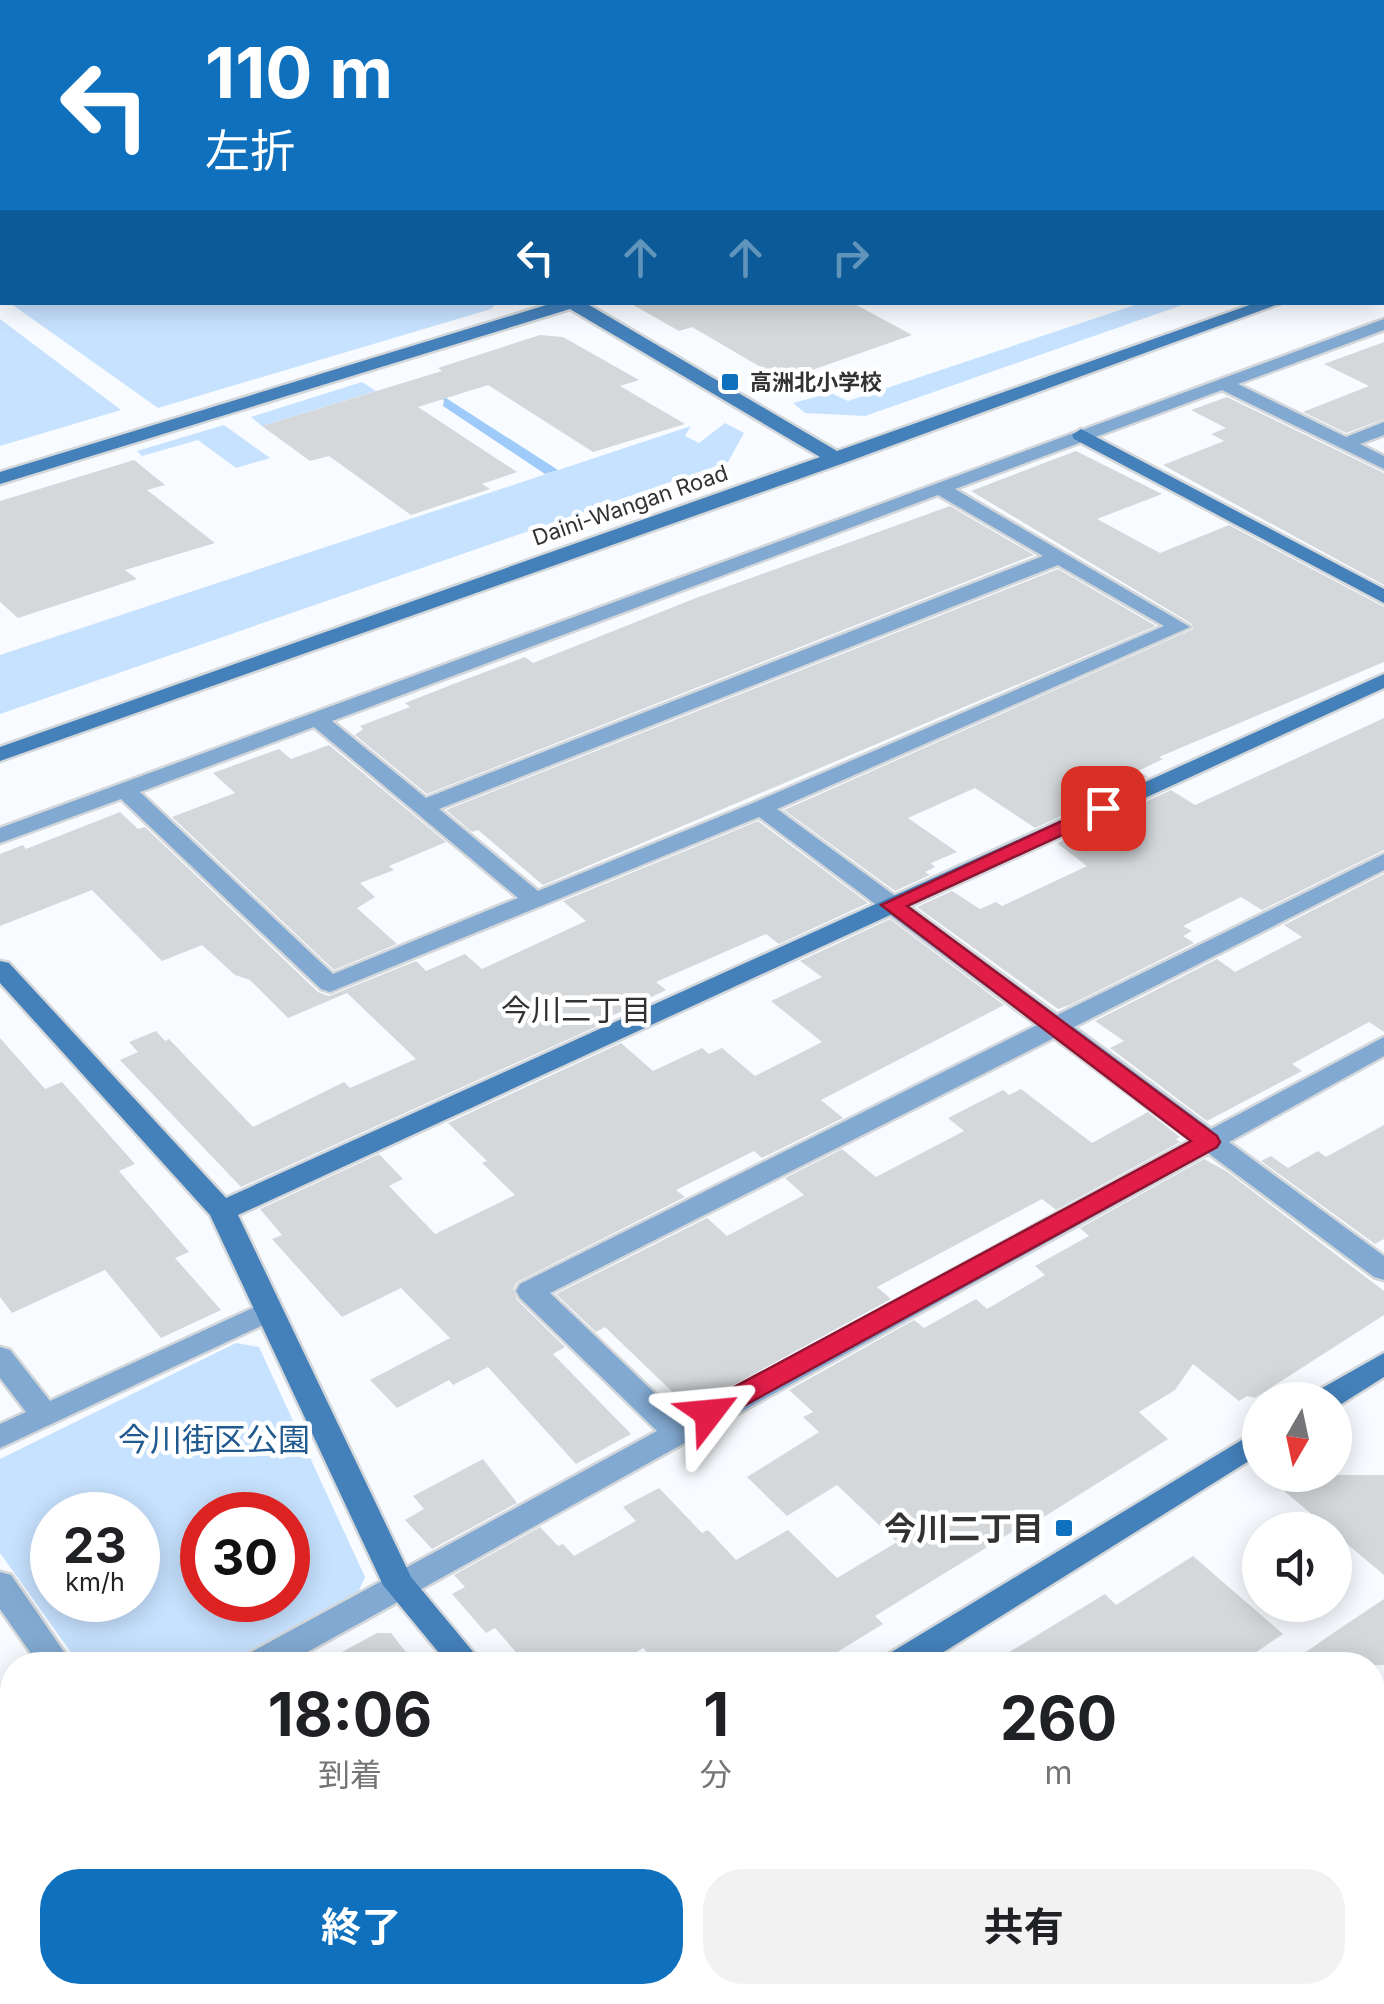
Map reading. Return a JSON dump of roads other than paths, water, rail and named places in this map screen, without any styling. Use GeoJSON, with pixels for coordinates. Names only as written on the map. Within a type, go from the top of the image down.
{"type":"FeatureCollection","features":[{"type":"Feature","properties":{"kind":"street"},"geometry":{"type":"LineString","coordinates":[[0,478],[566,305]]}},
{"type":"Feature","properties":{"kind":"street"},"geometry":{"type":"LineString","coordinates":[[576,305],[837,459]]}},
{"type":"Feature","properties":{"kind":"street","name":"Daini-Wangan Road"},"geometry":{"type":"LineString","coordinates":[[0,754],[1268,305]]}},
{"type":"Feature","properties":{"kind":"street"},"geometry":{"type":"LineString","coordinates":[[0,836],[1384,324]]}},
{"type":"Feature","properties":{"kind":"street"},"geometry":{"type":"LineString","coordinates":[[1224,384],[1384,463]]}},
{"type":"Feature","properties":{"kind":"street"},"geometry":{"type":"LineString","coordinates":[[1344,444],[1384,428]]}},
{"type":"Feature","properties":{"kind":"street"},"geometry":{"type":"LineString","coordinates":[[1081,435],[1384,597]]}},
{"type":"Feature","properties":{"kind":"street"},"geometry":{"type":"LineString","coordinates":[[125,790],[330,984],[761,808],[1180,627],[942,490]]}},
{"type":"Feature","properties":{"kind":"street"},"geometry":{"type":"LineString","coordinates":[[426,806],[1058,557]]}},
{"type":"Feature","properties":{"kind":"street"},"geometry":{"type":"LineString","coordinates":[[222,1212],[1384,680]]}},
{"type":"Feature","properties":{"kind":"street"},"geometry":{"type":"LineString","coordinates":[[317,718],[536,902]]}},
{"type":"Feature","properties":{"kind":"street"},"geometry":{"type":"LineString","coordinates":[[761,808],[1384,1270]]}},
{"type":"Feature","properties":{"kind":"street"},"geometry":{"type":"LineString","coordinates":[[676,1431],[530,1292],[1384,862]]}},
{"type":"Feature","properties":{"kind":"street"},"geometry":{"type":"LineString","coordinates":[[0,968],[222,1212],[266,1312],[399,1584],[457,1652]]}},
{"type":"Feature","properties":{"kind":"street"},"geometry":{"type":"LineString","coordinates":[[279,1652],[1384,1045]]}},
{"type":"Feature","properties":{"kind":"street"},"geometry":{"type":"LineString","coordinates":[[0,1438],[266,1312]]}},
{"type":"Feature","properties":{"kind":"street"},"geometry":{"type":"LineString","coordinates":[[0,1357],[44,1414]]}},
{"type":"Feature","properties":{"kind":"street"},"geometry":{"type":"LineString","coordinates":[[1352,1384],[1384,1364]]}},
{"type":"Feature","properties":{"kind":"street"},"geometry":{"type":"LineString","coordinates":[[918,1652],[1242,1451]]}},
{"type":"Feature","properties":{"kind":"street"},"geometry":{"type":"LineString","coordinates":[[0,1584],[48,1652]]}},
{"type":"Feature","properties":{"kind":"place","name":"高洲北小学校"},"geometry":{"type":"Point","coordinates":[730,382]}},
{"type":"Feature","properties":{"kind":"place","name":"今川二丁目"},"geometry":{"type":"Point","coordinates":[1064,1528]}},
{"type":"Feature","properties":{"kind":"district","name":"今川二丁目"},"geometry":{"type":"Point","coordinates":[576,1010]}},
{"type":"Feature","properties":{"kind":"park label","name":"今川街区公園"},"geometry":{"type":"Point","coordinates":[214,1439]}}]}
